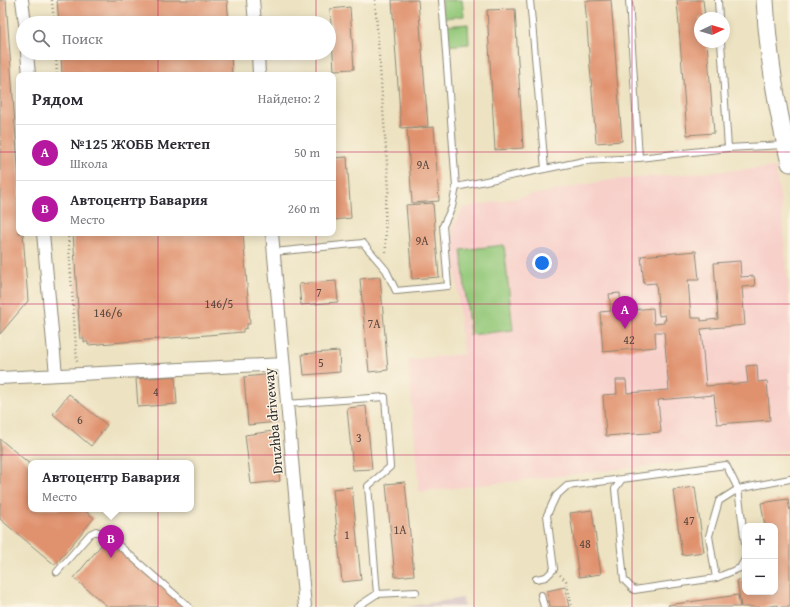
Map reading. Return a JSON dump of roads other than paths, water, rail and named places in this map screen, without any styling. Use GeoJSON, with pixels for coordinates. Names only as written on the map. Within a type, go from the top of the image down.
{"type":"FeatureCollection","features":[{"type":"Feature","properties":{"kind":"street"},"geometry":{"type":"LineString","coordinates":[[22,0],[23,16]]}},
{"type":"Feature","properties":{"kind":"street"},"geometry":{"type":"LineString","coordinates":[[254,0],[255,16]]}},
{"type":"Feature","properties":{"kind":"street"},"geometry":{"type":"LineString","coordinates":[[765,0],[767,30],[784,113],[786,145],[790,162]]}},
{"type":"Feature","properties":{"kind":"street"},"geometry":{"type":"LineString","coordinates":[[28,60],[29,72]]}},
{"type":"Feature","properties":{"kind":"street"},"geometry":{"type":"LineString","coordinates":[[258,60],[259,72]]}},
{"type":"Feature","properties":{"kind":"street"},"geometry":{"type":"LineString","coordinates":[[43,236],[56,375]]}},
{"type":"Feature","properties":{"kind":"street","name":"Druzhba driveway"},"geometry":{"type":"LineString","coordinates":[[272,236],[305,607]]}},
{"type":"Feature","properties":{"kind":"street"},"geometry":{"type":"LineString","coordinates":[[0,378],[284,364]]}},
{"type":"Feature","properties":{"kind":"lane"},"geometry":{"type":"LineString","coordinates":[[274,252],[363,243],[386,270],[396,291],[448,286],[443,226],[452,207],[456,187],[442,0]]}},
{"type":"Feature","properties":{"kind":"lane"},"geometry":{"type":"LineString","coordinates":[[530,0],[545,169]]}},
{"type":"Feature","properties":{"kind":"lane"},"geometry":{"type":"LineString","coordinates":[[629,0],[639,158]]}},
{"type":"Feature","properties":{"kind":"lane"},"geometry":{"type":"LineString","coordinates":[[718,0],[719,12]]}},
{"type":"Feature","properties":{"kind":"lane"},"geometry":{"type":"LineString","coordinates":[[720,48],[728,148]]}},
{"type":"Feature","properties":{"kind":"lane"},"geometry":{"type":"LineString","coordinates":[[456,187],[584,161],[639,158],[728,148],[786,145]]}},
{"type":"Feature","properties":{"kind":"lane"},"geometry":{"type":"LineString","coordinates":[[286,404],[385,397],[390,467],[368,486],[377,594]]}},
{"type":"Feature","properties":{"kind":"lane"},"geometry":{"type":"LineString","coordinates":[[536,579],[546,577],[554,569],[547,515],[556,496],[567,486],[726,465],[738,489],[742,523]]}},
{"type":"Feature","properties":{"kind":"lane"},"geometry":{"type":"LineString","coordinates":[[622,479],[615,489],[624,580],[634,590],[716,578],[740,568],[742,564]]}},
{"type":"Feature","properties":{"kind":"lane"},"geometry":{"type":"LineString","coordinates":[[716,578],[709,536],[719,502],[738,489],[790,479]]}},
{"type":"Feature","properties":{"kind":"lane"},"geometry":{"type":"LineString","coordinates":[[57,572],[90,534],[96,531],[107,535],[190,607]]}},
{"type":"Feature","properties":{"kind":"lane"},"geometry":{"type":"LineString","coordinates":[[357,607],[377,594],[416,592]]}},
{"type":"Feature","properties":{"kind":"lane"},"geometry":{"type":"LineString","coordinates":[[542,595],[544,607]]}},
{"type":"Feature","properties":{"kind":"place","name":"№125 ЖОББ Мектеп"},"geometry":{"type":"Point","coordinates":[625,329]}},
{"type":"Feature","properties":{"kind":"place","name":"Автоцентр Бавария"},"geometry":{"type":"Point","coordinates":[111,558]}}]}
